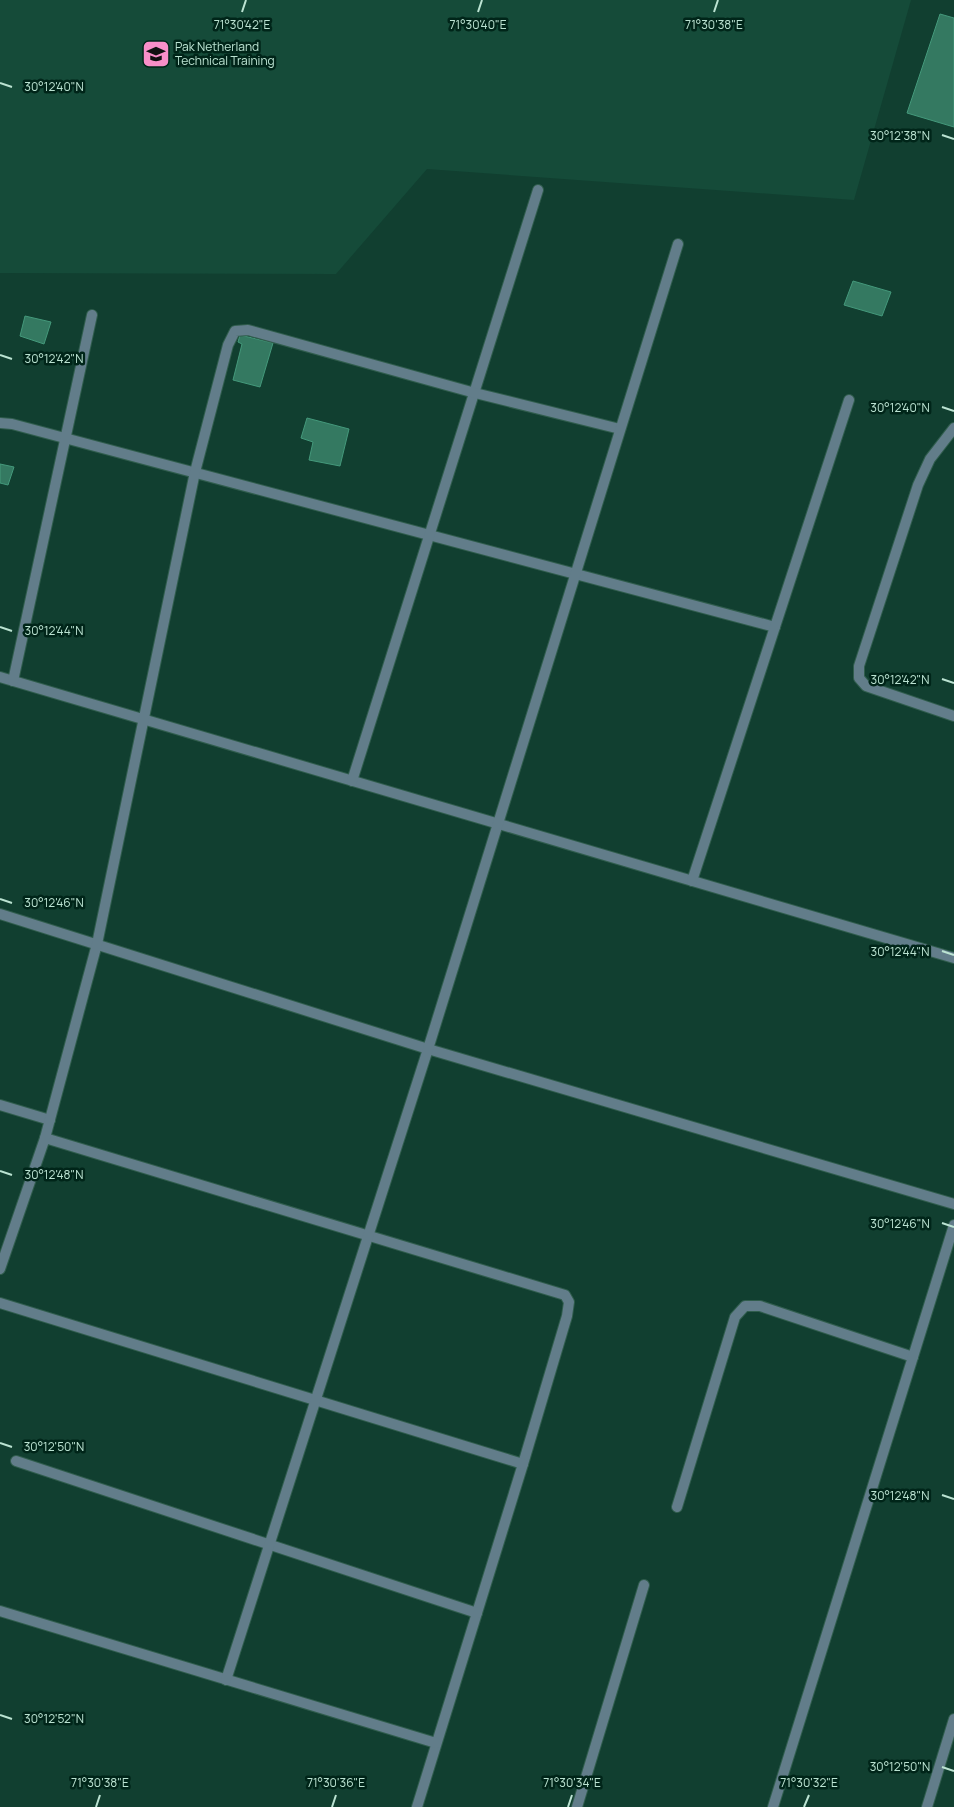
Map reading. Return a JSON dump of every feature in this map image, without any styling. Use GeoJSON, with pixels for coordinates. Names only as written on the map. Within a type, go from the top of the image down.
{"type":"FeatureCollection","features":[{"type":"Feature","properties":{"kind":"street"},"geometry":{"type":"LineString","coordinates":[[352,781],[538,190]]}},
{"type":"Feature","properties":{"kind":"street"},"geometry":{"type":"LineString","coordinates":[[226,1680],[428,1049],[678,244]]}},
{"type":"Feature","properties":{"kind":"street"},"geometry":{"type":"LineString","coordinates":[[13,681],[92,315]]}},
{"type":"Feature","properties":{"kind":"street"},"geometry":{"type":"LineString","coordinates":[[0,1269],[45,1138],[97,944],[195,472],[228,345],[235,330],[248,330],[474,393],[620,430]]}},
{"type":"Feature","properties":{"kind":"street"},"geometry":{"type":"LineString","coordinates":[[692,881],[849,400]]}},
{"type":"Feature","properties":{"kind":"street"},"geometry":{"type":"LineString","coordinates":[[0,423],[12,424],[66,438],[775,627]]}},
{"type":"Feature","properties":{"kind":"street"},"geometry":{"type":"LineString","coordinates":[[954,428],[930,459],[918,484],[859,666],[859,678],[866,686],[954,716]]}},
{"type":"Feature","properties":{"kind":"street"},"geometry":{"type":"LineString","coordinates":[[0,677],[954,958]]}},
{"type":"Feature","properties":{"kind":"street"},"geometry":{"type":"LineString","coordinates":[[0,914],[428,1049],[954,1204]]}},
{"type":"Feature","properties":{"kind":"street"},"geometry":{"type":"LineString","coordinates":[[0,1105],[50,1120]]}},
{"type":"Feature","properties":{"kind":"street"},"geometry":{"type":"LineString","coordinates":[[45,1138],[564,1295],[569,1302],[567,1316],[523,1464],[417,1807]]}},
{"type":"Feature","properties":{"kind":"street"},"geometry":{"type":"LineString","coordinates":[[774,1807],[954,1225]]}},
{"type":"Feature","properties":{"kind":"street"},"geometry":{"type":"LineString","coordinates":[[0,1303],[523,1464]]}},
{"type":"Feature","properties":{"kind":"street"},"geometry":{"type":"LineString","coordinates":[[676,1507],[735,1317],[744,1306],[760,1306],[913,1357]]}},
{"type":"Feature","properties":{"kind":"street"},"geometry":{"type":"LineString","coordinates":[[16,1462],[477,1613]]}},
{"type":"Feature","properties":{"kind":"street"},"geometry":{"type":"LineString","coordinates":[[577,1807],[644,1585]]}},
{"type":"Feature","properties":{"kind":"street"},"geometry":{"type":"LineString","coordinates":[[0,1611],[436,1743]]}},
{"type":"Feature","properties":{"kind":"street"},"geometry":{"type":"LineString","coordinates":[[927,1807],[954,1719]]}},
{"type":"Feature","properties":{"kind":"shaded area"},"geometry":{"type":"Polygon","coordinates":[[[0,0],[911,0],[854,200],[427,169],[336,274],[0,273],[0,0]]]}},
{"type":"Feature","properties":{"kind":"building"},"geometry":{"type":"Polygon","coordinates":[[[940,14],[954,18],[954,127],[907,113],[940,14]]]}},
{"type":"Feature","properties":{"kind":"building"},"geometry":{"type":"Polygon","coordinates":[[[853,281],[891,292],[882,316],[844,305],[853,281]]]}},
{"type":"Feature","properties":{"kind":"building"},"geometry":{"type":"Polygon","coordinates":[[[25,316],[51,322],[44,344],[20,336],[25,316]]]}},
{"type":"Feature","properties":{"kind":"building"},"geometry":{"type":"Polygon","coordinates":[[[240,335],[273,343],[260,387],[233,380],[242,344],[238,342],[240,335]]]}},
{"type":"Feature","properties":{"kind":"building"},"geometry":{"type":"Polygon","coordinates":[[[307,418],[349,429],[340,466],[309,460],[313,442],[301,438],[307,418]]]}},
{"type":"Feature","properties":{"kind":"building"},"geometry":{"type":"Polygon","coordinates":[[[0,464],[14,467],[8,485],[0,483],[0,464]]]}},
{"type":"Feature","properties":{"kind":"place","name":"Pak Netherland Technical Training"},"geometry":{"type":"Point","coordinates":[156,54]}}]}
